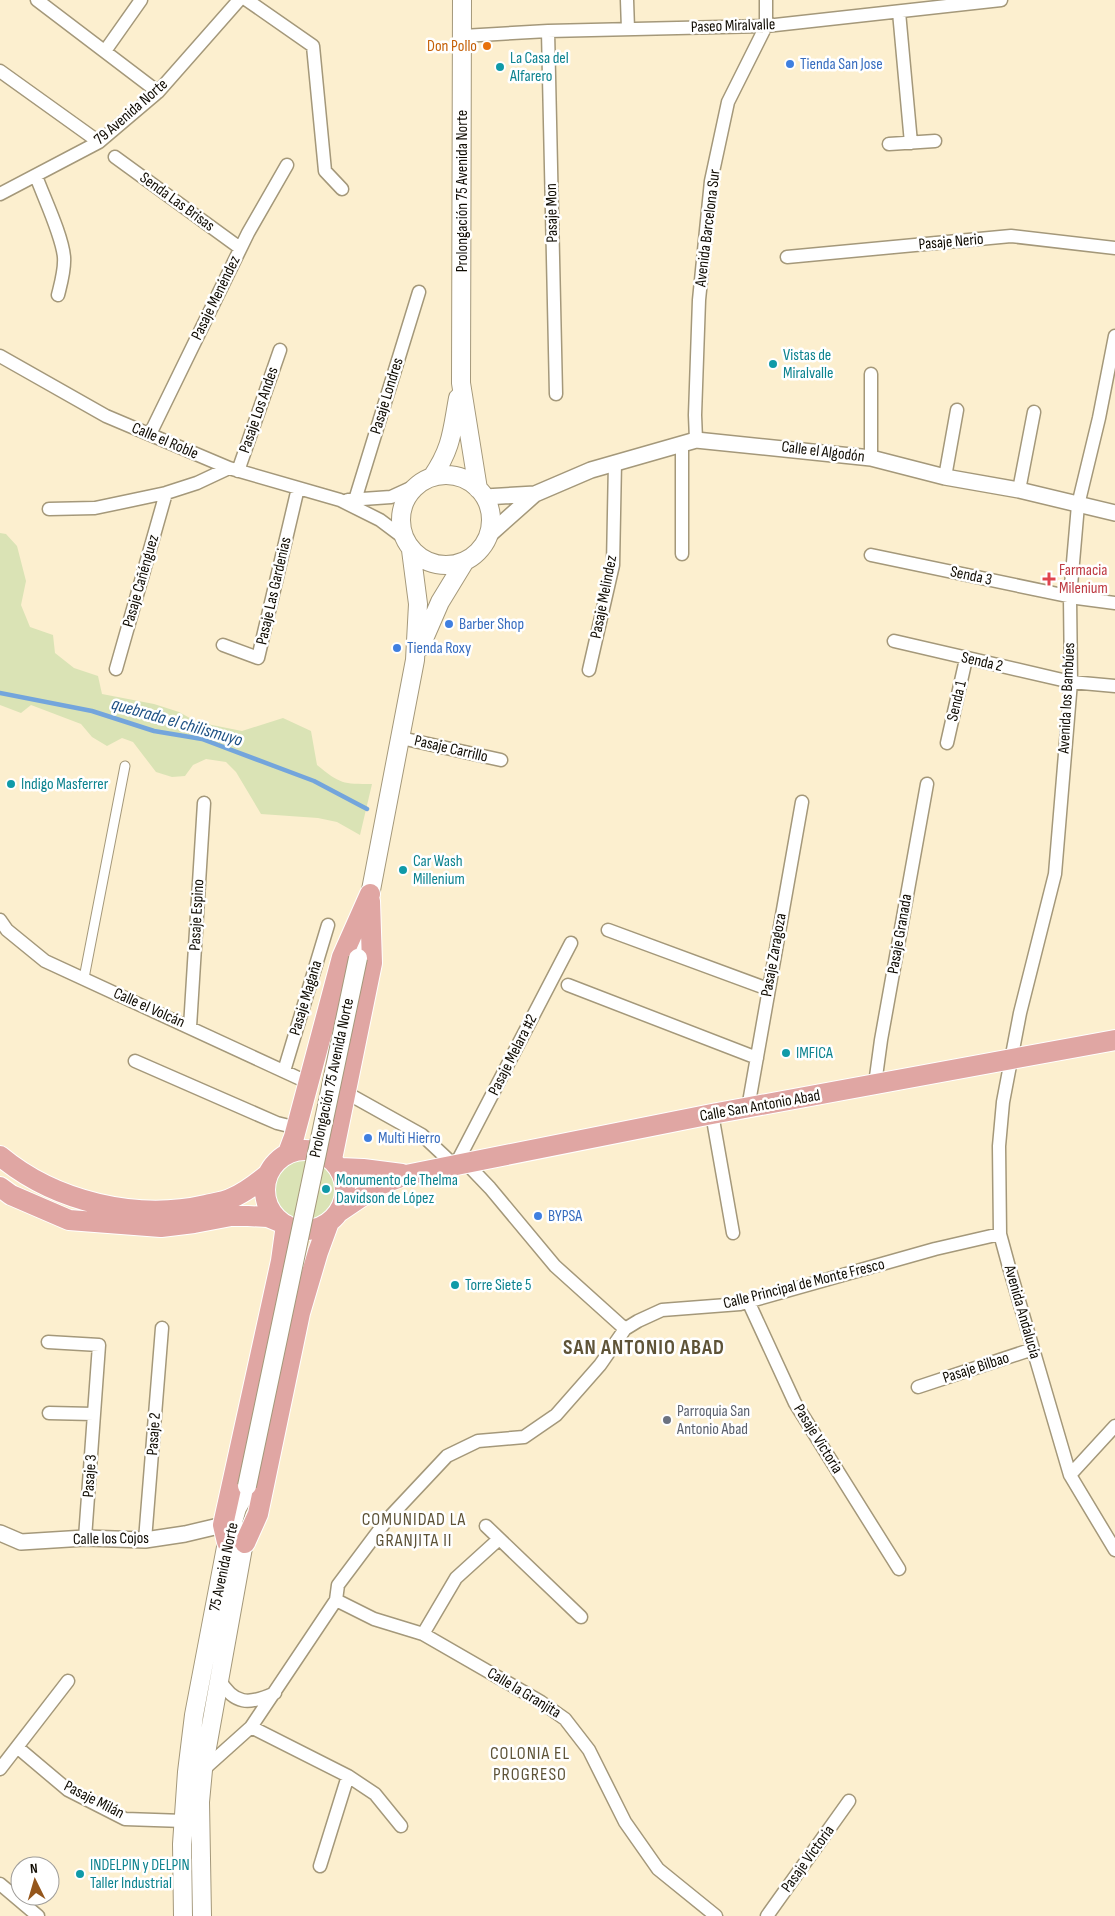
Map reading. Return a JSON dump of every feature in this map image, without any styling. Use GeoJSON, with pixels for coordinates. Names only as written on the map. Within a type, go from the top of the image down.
{"type":"FeatureCollection","features":[{"type":"Feature","properties":{"kind":"main road","name":"Prolongación 75 Avenida Norte"},"geometry":{"type":"LineString","coordinates":[[432,477],[442,462],[450,443],[460,383],[462,0]]}},
{"type":"Feature","properties":{"kind":"main road","name":"Prolongación 75 Avenida Norte"},"geometry":{"type":"LineString","coordinates":[[460,383],[481,493]]}},
{"type":"Feature","properties":{"kind":"main road"},"geometry":{"type":"LineString","coordinates":[[456,476],[468,481],[481,493],[490,511],[489,535],[475,555],[465,561],[451,565],[436,564],[423,559],[407,544],[400,524],[401,510],[406,497],[415,486],[432,477],[456,476]]}},
{"type":"Feature","properties":{"kind":"main road","name":"Prolongación 75 Avenida Norte"},"geometry":{"type":"LineString","coordinates":[[246,1490],[358,958],[415,660],[418,604],[407,544]]}},
{"type":"Feature","properties":{"kind":"main road","name":"Prolongación 75 Avenida Norte"},"geometry":{"type":"LineString","coordinates":[[415,660],[440,602],[465,561]]}},
{"type":"Feature","properties":{"kind":"main road"},"geometry":{"type":"LineString","coordinates":[[288,1153],[297,1128],[342,957],[370,894]]}},
{"type":"Feature","properties":{"kind":"main road"},"geometry":{"type":"LineString","coordinates":[[336,1164],[345,1092],[372,963],[370,894]]}},
{"type":"Feature","properties":{"kind":"main road","name":"Calle San Antonio Abad"},"geometry":{"type":"LineString","coordinates":[[334,1217],[379,1185],[406,1175],[712,1114],[1115,1040]]}},
{"type":"Feature","properties":{"kind":"main road"},"geometry":{"type":"LineString","coordinates":[[232,1537],[258,1514],[300,1313],[318,1252],[334,1217],[344,1202],[346,1190],[344,1179],[336,1164],[322,1153],[300,1150],[288,1153],[272,1166],[267,1175],[265,1190],[268,1206],[273,1215],[283,1224]]}},
{"type":"Feature","properties":{"kind":"main road"},"geometry":{"type":"LineString","coordinates":[[0,1156],[12,1166],[52,1188],[95,1203],[146,1211],[190,1208],[230,1199],[250,1189],[267,1175]]}},
{"type":"Feature","properties":{"kind":"main road","name":"Calle San Antonio Abad"},"geometry":{"type":"LineString","coordinates":[[336,1164],[406,1175]]}},
{"type":"Feature","properties":{"kind":"main road"},"geometry":{"type":"LineString","coordinates":[[0,1187],[11,1196],[69,1220],[161,1227],[231,1216],[248,1216],[268,1217],[283,1224],[305,1230],[318,1228],[334,1217]]}},
{"type":"Feature","properties":{"kind":"main road"},"geometry":{"type":"LineString","coordinates":[[232,1537],[281,1261],[283,1224]]}},
{"type":"Feature","properties":{"kind":"main road","name":"75 Avenida Norte"},"geometry":{"type":"LineString","coordinates":[[183,1916],[184,1821],[187,1772],[194,1715],[237,1508],[246,1490]]}},
{"type":"Feature","properties":{"kind":"main road","name":"75 Avenida Norte"},"geometry":{"type":"LineString","coordinates":[[202,1916],[200,1802],[203,1770],[219,1679],[232,1537]]}},
{"type":"Feature","properties":{"kind":"street"},"geometry":{"type":"LineString","coordinates":[[37,0],[158,92]]}},
{"type":"Feature","properties":{"kind":"street"},"geometry":{"type":"LineString","coordinates":[[105,52],[141,0]]}},
{"type":"Feature","properties":{"kind":"street","name":"79 Avenida Norte"},"geometry":{"type":"LineString","coordinates":[[5,192],[99,142],[158,92],[239,0]]}},
{"type":"Feature","properties":{"kind":"street"},"geometry":{"type":"LineString","coordinates":[[247,0],[313,46],[325,172],[342,189]]}},
{"type":"Feature","properties":{"kind":"street"},"geometry":{"type":"LineString","coordinates":[[627,0],[628,29]]}},
{"type":"Feature","properties":{"kind":"street"},"geometry":{"type":"LineString","coordinates":[[766,0],[766,26]]}},
{"type":"Feature","properties":{"kind":"street","name":"Paseo Miralvalle"},"geometry":{"type":"LineString","coordinates":[[463,36],[548,31],[766,26],[1001,0]]}},
{"type":"Feature","properties":{"kind":"street"},"geometry":{"type":"LineString","coordinates":[[899,12],[911,143]]}},
{"type":"Feature","properties":{"kind":"street","name":"Avenida Barcelona Sur"},"geometry":{"type":"LineString","coordinates":[[682,554],[689,441],[695,415],[699,300],[711,181],[728,102],[766,26]]}},
{"type":"Feature","properties":{"kind":"street","name":"Pasaje Mon"},"geometry":{"type":"LineString","coordinates":[[548,31],[556,394]]}},
{"type":"Feature","properties":{"kind":"street"},"geometry":{"type":"LineString","coordinates":[[0,71],[99,142]]}},
{"type":"Feature","properties":{"kind":"street"},"geometry":{"type":"LineString","coordinates":[[889,144],[935,141]]}},
{"type":"Feature","properties":{"kind":"street","name":"Senda Las Brisas"},"geometry":{"type":"LineString","coordinates":[[115,157],[240,248]]}},
{"type":"Feature","properties":{"kind":"street","name":"Pasaje Menéndez"},"geometry":{"type":"LineString","coordinates":[[150,434],[240,248],[287,164]]}},
{"type":"Feature","properties":{"kind":"street"},"geometry":{"type":"LineString","coordinates":[[36,176],[64,256],[64,273],[58,295]]}},
{"type":"Feature","properties":{"kind":"street"},"geometry":{"type":"LineString","coordinates":[[0,181],[5,192]]}},
{"type":"Feature","properties":{"kind":"street","name":"Pasaje Nerio"},"geometry":{"type":"LineString","coordinates":[[788,257],[1011,236],[1115,248]]}},
{"type":"Feature","properties":{"kind":"street","name":"Pasaje Londres"},"geometry":{"type":"LineString","coordinates":[[354,500],[419,292]]}},
{"type":"Feature","properties":{"kind":"street","name":"Avenida los Bambúes"},"geometry":{"type":"LineString","coordinates":[[1010,1059],[1055,874],[1071,682],[1070,597],[1078,505],[1099,418],[1115,336]]}},
{"type":"Feature","properties":{"kind":"street","name":"Pasaje Los Andes"},"geometry":{"type":"LineString","coordinates":[[233,470],[280,350]]}},
{"type":"Feature","properties":{"kind":"street","name":"Calle el Roble"},"geometry":{"type":"LineString","coordinates":[[0,356],[106,416],[233,470],[340,500],[380,520],[407,544]]}},
{"type":"Feature","properties":{"kind":"street"},"geometry":{"type":"LineString","coordinates":[[871,374],[872,458]]}},
{"type":"Feature","properties":{"kind":"street"},"geometry":{"type":"LineString","coordinates":[[945,477],[957,410]]}},
{"type":"Feature","properties":{"kind":"street"},"geometry":{"type":"LineString","coordinates":[[1019,490],[1034,412]]}},
{"type":"Feature","properties":{"kind":"street","name":"Calle el Algodón"},"geometry":{"type":"LineString","coordinates":[[489,535],[535,494],[591,470],[689,441],[872,458],[945,477],[1019,490],[1115,512]]}},
{"type":"Feature","properties":{"kind":"street","name":"Pasaje Melindez"},"geometry":{"type":"LineString","coordinates":[[590,670],[613,565],[615,462]]}},
{"type":"Feature","properties":{"kind":"street"},"geometry":{"type":"LineString","coordinates":[[49,509],[95,508],[166,493],[233,470]]}},
{"type":"Feature","properties":{"kind":"street","name":"Calle el Roble"},"geometry":{"type":"LineString","coordinates":[[340,500],[391,497],[415,486]]}},
{"type":"Feature","properties":{"kind":"street","name":"Pasaje Las Gardenias"},"geometry":{"type":"LineString","coordinates":[[223,645],[258,658],[298,488]]}},
{"type":"Feature","properties":{"kind":"street","name":"Pasaje Cañénguez"},"geometry":{"type":"LineString","coordinates":[[116,669],[166,493]]}},
{"type":"Feature","properties":{"kind":"street","name":"Calle el Algodón"},"geometry":{"type":"LineString","coordinates":[[481,493],[535,494]]}},
{"type":"Feature","properties":{"kind":"street","name":"Senda 3"},"geometry":{"type":"LineString","coordinates":[[871,555],[1070,597],[1115,603]]}},
{"type":"Feature","properties":{"kind":"street","name":"Senda 2"},"geometry":{"type":"LineString","coordinates":[[894,641],[1071,682],[1115,686]]}},
{"type":"Feature","properties":{"kind":"street","name":"Senda 1"},"geometry":{"type":"LineString","coordinates":[[947,744],[966,659]]}},
{"type":"Feature","properties":{"kind":"street","name":"Pasaje Carrillo"},"geometry":{"type":"LineString","coordinates":[[401,738],[501,760]]}},
{"type":"Feature","properties":{"kind":"street"},"geometry":{"type":"LineString","coordinates":[[84,978],[124,766]]}},
{"type":"Feature","properties":{"kind":"street","name":"Pasaje Granada"},"geometry":{"type":"LineString","coordinates":[[875,1084],[927,784]]}},
{"type":"Feature","properties":{"kind":"street","name":"Pasaje Zaragoza"},"geometry":{"type":"LineString","coordinates":[[748,1108],[802,802]]}},
{"type":"Feature","properties":{"kind":"street","name":"Pasaje Espino"},"geometry":{"type":"LineString","coordinates":[[190,1027],[204,803]]}},
{"type":"Feature","properties":{"kind":"street","name":"Calle el Volcán"},"geometry":{"type":"LineString","coordinates":[[0,920],[7,930],[45,961],[308,1082]]}},
{"type":"Feature","properties":{"kind":"street","name":"Pasaje Magaña"},"geometry":{"type":"LineString","coordinates":[[284,1071],[328,925]]}},
{"type":"Feature","properties":{"kind":"street"},"geometry":{"type":"LineString","coordinates":[[608,930],[768,989]]}},
{"type":"Feature","properties":{"kind":"street","name":"Pasaje Melara #2"},"geometry":{"type":"LineString","coordinates":[[461,1165],[571,943]]}},
{"type":"Feature","properties":{"kind":"street"},"geometry":{"type":"LineString","coordinates":[[568,985],[757,1058]]}},
{"type":"Feature","properties":{"kind":"street","name":"Avenida Andalucía"},"geometry":{"type":"LineString","coordinates":[[1010,1059],[1003,1102],[999,1146],[1000,1234],[1070,1475],[1115,1550]]}},
{"type":"Feature","properties":{"kind":"street"},"geometry":{"type":"LineString","coordinates":[[135,1061],[278,1122],[297,1128]]}},
{"type":"Feature","properties":{"kind":"street"},"geometry":{"type":"LineString","coordinates":[[345,1092],[422,1135],[490,1188],[556,1266],[625,1329]]}},
{"type":"Feature","properties":{"kind":"street"},"geometry":{"type":"LineString","coordinates":[[712,1114],[733,1233]]}},
{"type":"Feature","properties":{"kind":"street","name":"Calle Principal de Monte Fresco"},"geometry":{"type":"LineString","coordinates":[[203,1770],[251,1727],[336,1600],[338,1585],[386,1521],[447,1456],[478,1441],[524,1437],[556,1415],[600,1365],[625,1329],[648,1315],[662,1310],[729,1306],[748,1302],[935,1249],[1000,1234]]}},
{"type":"Feature","properties":{"kind":"street","name":"Pasaje Victoria"},"geometry":{"type":"LineString","coordinates":[[748,1302],[795,1403],[899,1569]]}},
{"type":"Feature","properties":{"kind":"street","name":"Pasaje 2"},"geometry":{"type":"LineString","coordinates":[[145,1540],[162,1328]]}},
{"type":"Feature","properties":{"kind":"street","name":"Pasaje 3"},"geometry":{"type":"LineString","coordinates":[[48,1342],[99,1345],[85,1538]]}},
{"type":"Feature","properties":{"kind":"street","name":"Pasaje Bilbao"},"geometry":{"type":"LineString","coordinates":[[918,1387],[1033,1350]]}},
{"type":"Feature","properties":{"kind":"street"},"geometry":{"type":"LineString","coordinates":[[49,1413],[94,1414]]}},
{"type":"Feature","properties":{"kind":"street"},"geometry":{"type":"LineString","coordinates":[[1070,1475],[1115,1426]]}},
{"type":"Feature","properties":{"kind":"street"},"geometry":{"type":"LineString","coordinates":[[486,1526],[582,1617]]}},
{"type":"Feature","properties":{"kind":"street","name":"Calle los Cojos"},"geometry":{"type":"LineString","coordinates":[[0,1533],[21,1542],[85,1538],[145,1540],[185,1534],[232,1537]]}},
{"type":"Feature","properties":{"kind":"street"},"geometry":{"type":"LineString","coordinates":[[423,1634],[456,1578],[499,1539]]}},
{"type":"Feature","properties":{"kind":"street","name":"Calle la Granjita"},"geometry":{"type":"LineString","coordinates":[[336,1600],[374,1620],[423,1634],[541,1702],[566,1719],[589,1750],[625,1822],[658,1868],[716,1916]]}},
{"type":"Feature","properties":{"kind":"street"},"geometry":{"type":"LineString","coordinates":[[219,1679],[226,1692],[233,1697],[251,1702],[274,1693]]}},
{"type":"Feature","properties":{"kind":"street"},"geometry":{"type":"LineString","coordinates":[[0,1769],[68,1681]]}},
{"type":"Feature","properties":{"kind":"street"},"geometry":{"type":"LineString","coordinates":[[251,1727],[348,1776],[375,1794],[401,1826]]}},
{"type":"Feature","properties":{"kind":"street","name":"Pasaje Milán"},"geometry":{"type":"LineString","coordinates":[[17,1746],[68,1790],[125,1819],[184,1821]]}},
{"type":"Feature","properties":{"kind":"street"},"geometry":{"type":"LineString","coordinates":[[320,1866],[348,1776]]}},
{"type":"Feature","properties":{"kind":"street","name":"Pasaje Victoria"},"geometry":{"type":"LineString","coordinates":[[767,1916],[849,1802]]}},
{"type":"Feature","properties":{"kind":"street"},"geometry":{"type":"LineString","coordinates":[[0,1884],[38,1916]]}},
{"type":"Feature","properties":{"kind":"green space"},"geometry":{"type":"Polygon","coordinates":[[[0,533],[6,534],[17,546],[26,581],[21,605],[30,627],[53,635],[55,653],[74,668],[98,676],[102,694],[154,704],[179,712],[197,722],[242,731],[283,718],[311,731],[317,765],[342,782],[372,784],[360,835],[337,822],[318,818],[261,814],[236,772],[226,762],[206,759],[193,765],[185,776],[172,777],[156,772],[133,742],[122,738],[107,746],[92,737],[81,724],[31,705],[21,713],[0,705],[0,533]]]}},
{"type":"Feature","properties":{"kind":"green space"},"geometry":{"type":"Polygon","coordinates":[[[306,1158],[319,1161],[329,1168],[336,1178],[339,1191],[336,1204],[329,1214],[319,1221],[306,1224],[293,1221],[283,1214],[276,1204],[273,1191],[276,1178],[283,1168],[293,1161],[306,1158]]]}},
{"type":"Feature","properties":{"kind":"waterway","name":"quebrada el chilismuyo"},"geometry":{"type":"LineString","coordinates":[[0,693],[92,711],[154,731],[202,739],[314,781],[367,809]]}},
{"type":"Feature","properties":{"kind":"place","name":"Don Pollo"},"geometry":{"type":"Point","coordinates":[487,46]}},
{"type":"Feature","properties":{"kind":"place","name":"Tienda San Jose"},"geometry":{"type":"Point","coordinates":[790,64]}},
{"type":"Feature","properties":{"kind":"place","name":"La Casa del Alfarero"},"geometry":{"type":"Point","coordinates":[500,67]}},
{"type":"Feature","properties":{"kind":"place","name":"Vistas de Miralvalle"},"geometry":{"type":"Point","coordinates":[773,364]}},
{"type":"Feature","properties":{"kind":"place","name":"Farmacia Milenium"},"geometry":{"type":"Point","coordinates":[1049,579]}},
{"type":"Feature","properties":{"kind":"place","name":"Barber Shop"},"geometry":{"type":"Point","coordinates":[449,624]}},
{"type":"Feature","properties":{"kind":"place","name":"Tienda Roxy"},"geometry":{"type":"Point","coordinates":[397,648]}},
{"type":"Feature","properties":{"kind":"place","name":"Indigo Masferrer"},"geometry":{"type":"Point","coordinates":[11,784]}},
{"type":"Feature","properties":{"kind":"place","name":"Car Wash Millenium"},"geometry":{"type":"Point","coordinates":[403,870]}},
{"type":"Feature","properties":{"kind":"place","name":"IMFICA"},"geometry":{"type":"Point","coordinates":[786,1053]}},
{"type":"Feature","properties":{"kind":"place","name":"Multi Hierro"},"geometry":{"type":"Point","coordinates":[368,1138]}},
{"type":"Feature","properties":{"kind":"place","name":"Monumento de Thelma Davidson de López"},"geometry":{"type":"Point","coordinates":[326,1189]}},
{"type":"Feature","properties":{"kind":"place","name":"BYPSA"},"geometry":{"type":"Point","coordinates":[538,1216]}},
{"type":"Feature","properties":{"kind":"place","name":"Torre Siete 5"},"geometry":{"type":"Point","coordinates":[455,1285]}},
{"type":"Feature","properties":{"kind":"place","name":"Parroquia San Antonio Abad"},"geometry":{"type":"Point","coordinates":[667,1420]}},
{"type":"Feature","properties":{"kind":"place","name":"INDELPIN y DELPIN Taller Industrial"},"geometry":{"type":"Point","coordinates":[80,1874]}},
{"type":"Feature","properties":{"kind":"district","name":"SAN ANTONIO ABAD"},"geometry":{"type":"Point","coordinates":[644,1347]}},
{"type":"Feature","properties":{"kind":"district","name":"COMUNIDAD LA GRANJITA II"},"geometry":{"type":"Point","coordinates":[414,1529]}},
{"type":"Feature","properties":{"kind":"district","name":"COLONIA EL PROGRESO"},"geometry":{"type":"Point","coordinates":[530,1764]}}]}
